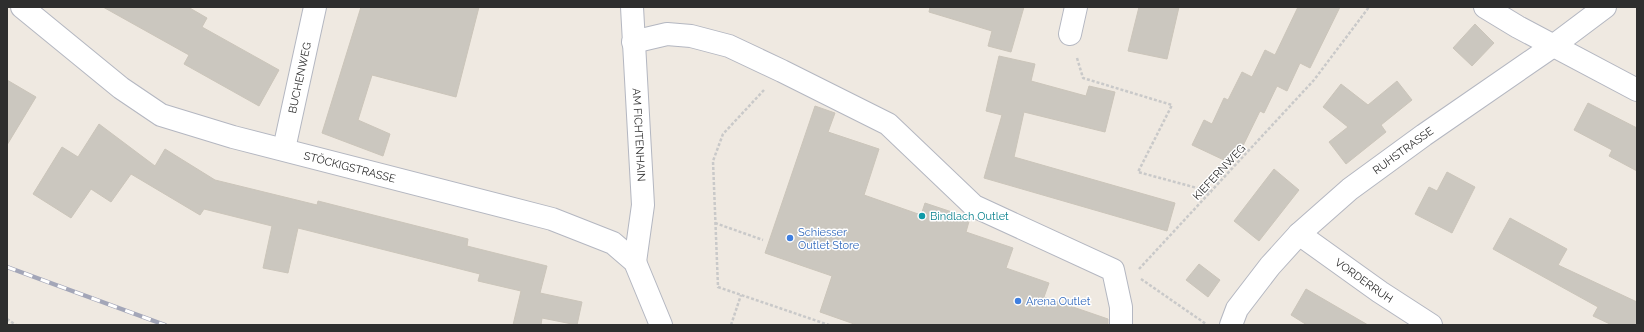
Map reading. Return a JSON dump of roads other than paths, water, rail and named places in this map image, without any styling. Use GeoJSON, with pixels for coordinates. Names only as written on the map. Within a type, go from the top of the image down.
{"type":"FeatureCollection","features":[{"type":"Feature","properties":{"kind":"street","name":"STÖCKIGSTRASSE"},"geometry":{"type":"LineString","coordinates":[[22,7],[121,88],[161,115],[233,137],[552,219],[613,243],[636,262],[661,325]]}},
{"type":"Feature","properties":{"kind":"street","name":"BUCHENWEG"},"geometry":{"type":"LineString","coordinates":[[284,149],[315,7]]}},
{"type":"Feature","properties":{"kind":"street","name":"AM FICHTENHAIN"},"geometry":{"type":"LineString","coordinates":[[632,7],[643,205],[636,262]]}},
{"type":"Feature","properties":{"kind":"street"},"geometry":{"type":"LineString","coordinates":[[1070,34],[1076,7]]}},
{"type":"Feature","properties":{"kind":"street"},"geometry":{"type":"LineString","coordinates":[[1485,7],[1553,46],[1637,90]]}},
{"type":"Feature","properties":{"kind":"street","name":"RUHSTRASSE"},"geometry":{"type":"LineString","coordinates":[[1231,325],[1237,309],[1270,266],[1299,234],[1350,189],[1424,135],[1553,46],[1605,7]]}},
{"type":"Feature","properties":{"kind":"street"},"geometry":{"type":"LineString","coordinates":[[633,42],[667,34],[691,36],[729,46],[888,124],[974,206],[1113,270],[1121,307],[1121,325]]}},
{"type":"Feature","properties":{"kind":"street","name":"VORDERRUH"},"geometry":{"type":"LineString","coordinates":[[1299,234],[1380,292],[1431,325]]}},
{"type":"Feature","properties":{"kind":"railway"},"geometry":{"type":"LineString","coordinates":[[7,267],[165,325]]}},
{"type":"Feature","properties":{"kind":"place","name":"Bindlach Outlet"},"geometry":{"type":"Point","coordinates":[922,216]}},
{"type":"Feature","properties":{"kind":"place","name":"Schiesser Outlet Store"},"geometry":{"type":"Point","coordinates":[790,238]}},
{"type":"Feature","properties":{"kind":"place","name":"Arena Outlet"},"geometry":{"type":"Point","coordinates":[1018,301]}}]}
